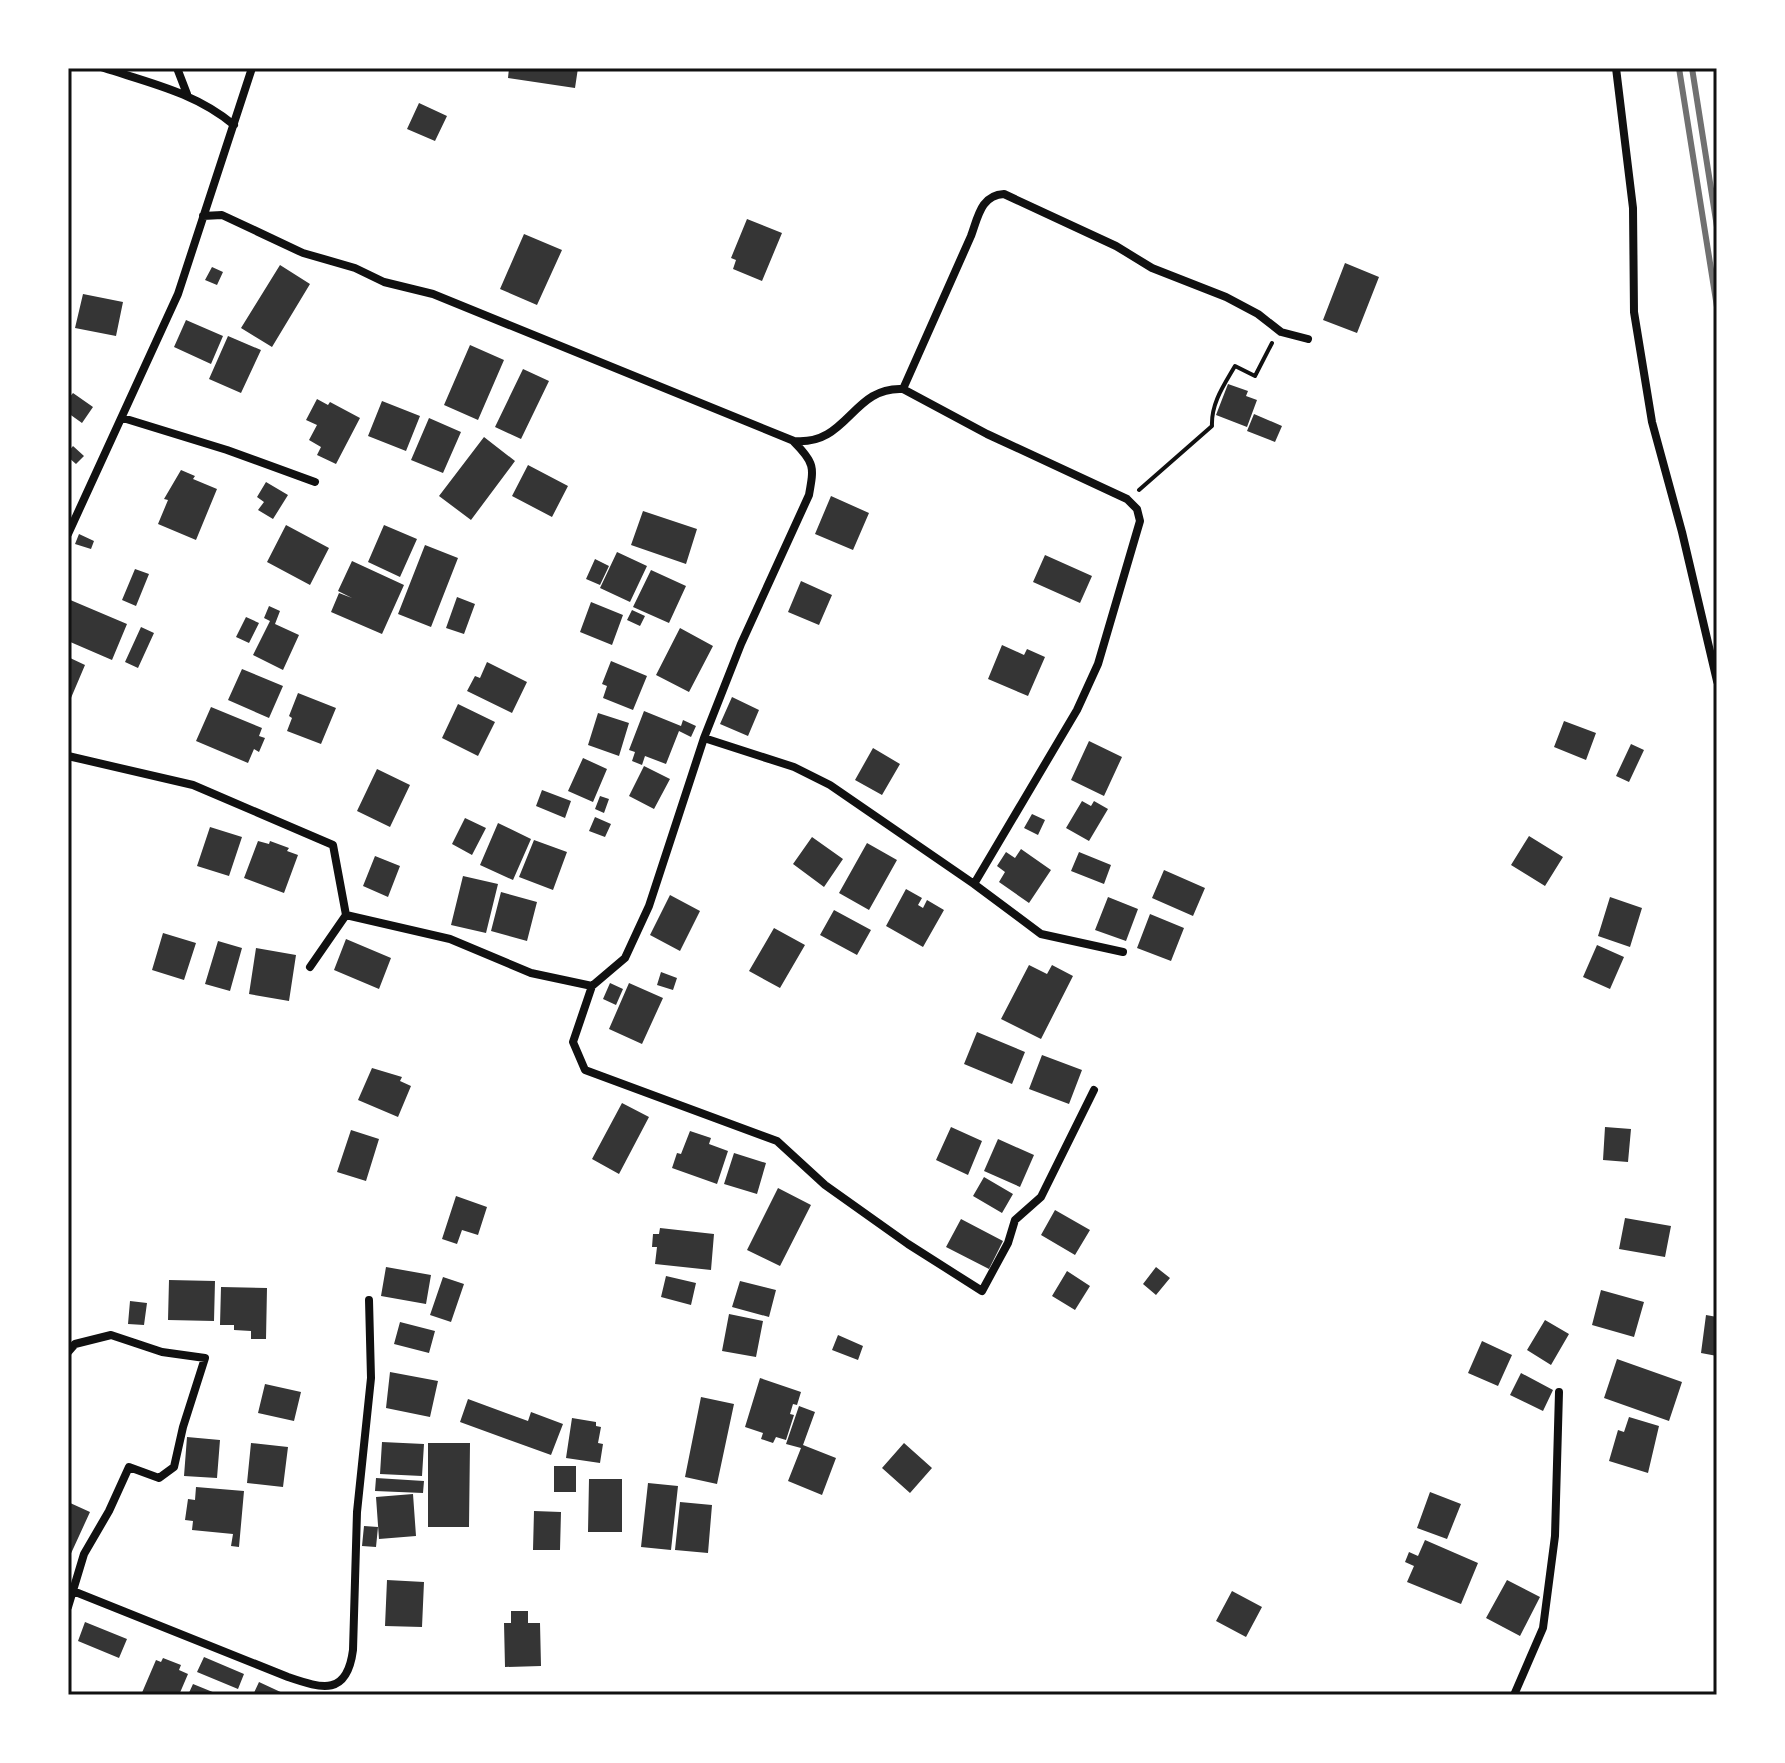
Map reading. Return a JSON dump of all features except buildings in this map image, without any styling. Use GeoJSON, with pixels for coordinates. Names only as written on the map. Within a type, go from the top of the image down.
{"type":"FeatureCollection","features":[{"type":"Feature","properties":{"kind":"street"},"geometry":{"type":"LineString","coordinates":[[104,68],[187,94],[234,125]]}},
{"type":"Feature","properties":{"kind":"street"},"geometry":{"type":"LineString","coordinates":[[177,68],[187,94]]}},
{"type":"Feature","properties":{"kind":"street"},"geometry":{"type":"LineString","coordinates":[[68,534],[178,294],[252,68]]}},
{"type":"Feature","properties":{"kind":"street"},"geometry":{"type":"LineString","coordinates":[[1616,68],[1633,208],[1634,312],[1652,422],[1717,681]]}},
{"type":"Feature","properties":{"kind":"street"},"geometry":{"type":"LineString","coordinates":[[903,389],[980,210],[986,200],[994,195],[1004,194],[1116,246],[1152,268],[1226,297],[1258,314],[1281,332],[1308,339]]}},
{"type":"Feature","properties":{"kind":"street"},"geometry":{"type":"LineString","coordinates":[[203,216],[222,215],[303,253],[355,268],[384,282],[433,294],[794,441],[818,440],[832,434],[869,398],[888,388],[903,389],[987,434],[1127,499],[1137,509],[1140,521],[1098,664],[1077,710],[974,884]]}},
{"type":"Feature","properties":{"kind":"street"},"geometry":{"type":"LineString","coordinates":[[123,418],[227,450],[315,482]]}},
{"type":"Feature","properties":{"kind":"street"},"geometry":{"type":"LineString","coordinates":[[794,441],[810,458],[813,470],[809,495],[741,644],[704,738],[649,906],[625,958],[592,986],[573,1042],[585,1070],[777,1141],[825,1185],[908,1244],[982,1291],[1008,1243],[1015,1220],[1041,1197],[1094,1090]]}},
{"type":"Feature","properties":{"kind":"street"},"geometry":{"type":"LineString","coordinates":[[704,738],[794,767],[830,785],[1041,934],[1123,952]]}},
{"type":"Feature","properties":{"kind":"street"},"geometry":{"type":"LineString","coordinates":[[68,756],[193,785],[333,845],[346,915],[310,967]]}},
{"type":"Feature","properties":{"kind":"street"},"geometry":{"type":"LineString","coordinates":[[346,915],[450,939],[531,973],[592,986]]}},
{"type":"Feature","properties":{"kind":"street"},"geometry":{"type":"LineString","coordinates":[[70,1590],[288,1677],[317,1687],[337,1683],[351,1669],[353,1650],[357,1512],[371,1378],[369,1300]]}},
{"type":"Feature","properties":{"kind":"street"},"geometry":{"type":"LineString","coordinates":[[68,1352],[75,1344],[111,1335],[162,1352],[205,1358],[174,1467],[159,1478],[129,1467],[109,1511],[84,1554],[70,1590],[68,1607]]}},
{"type":"Feature","properties":{"kind":"street"},"geometry":{"type":"LineString","coordinates":[[1514,1695],[1543,1628],[1555,1536],[1559,1392]]}},
{"type":"Feature","properties":{"kind":"path"},"geometry":{"type":"LineString","coordinates":[[1127,499],[1212,426],[1211,414],[1217,396],[1235,366],[1255,376],[1267,348],[1281,332]]}},
{"type":"Feature","properties":{"kind":"railway"},"geometry":{"type":"LineString","coordinates":[[1679,68],[1717,307]]}},
{"type":"Feature","properties":{"kind":"railway"},"geometry":{"type":"LineString","coordinates":[[1692,68],[1717,227]]}}]}
